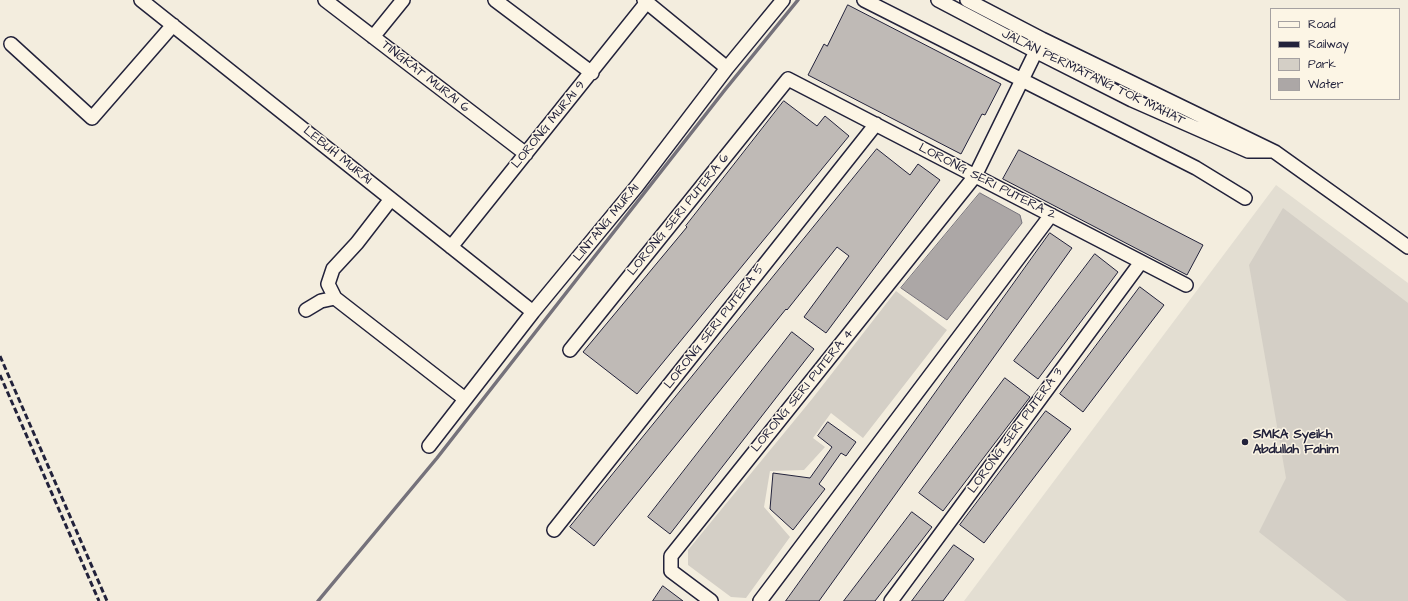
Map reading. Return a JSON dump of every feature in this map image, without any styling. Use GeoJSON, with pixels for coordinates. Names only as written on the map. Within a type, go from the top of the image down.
{"type":"FeatureCollection","features":[{"type":"Feature","properties":{"kind":"street","name":"LEBUH MURAI"},"geometry":{"type":"LineString","coordinates":[[141,0],[533,312]]}},
{"type":"Feature","properties":{"kind":"street","name":"TINGKAT MURAI 6"},"geometry":{"type":"LineString","coordinates":[[325,0],[526,154]]}},
{"type":"Feature","properties":{"kind":"street"},"geometry":{"type":"LineString","coordinates":[[374,37],[403,0]]}},
{"type":"Feature","properties":{"kind":"street"},"geometry":{"type":"LineString","coordinates":[[495,0],[592,72]]}},
{"type":"Feature","properties":{"kind":"street","name":"LINTANG MURAI"},"geometry":{"type":"LineString","coordinates":[[429,446],[533,312],[638,186],[727,68],[783,0]]}},
{"type":"Feature","properties":{"kind":"street"},"geometry":{"type":"LineString","coordinates":[[864,0],[1021,81],[1196,168],[1245,198]]}},
{"type":"Feature","properties":{"kind":"street","name":"JALAN PERMATANG TOK MAHAT"},"geometry":{"type":"LineString","coordinates":[[938,0],[1132,100],[1248,151],[1275,152]]}},
{"type":"Feature","properties":{"kind":"street","name":"JALAN PERMATANG TOK MAHAT"},"geometry":{"type":"LineString","coordinates":[[967,0],[1042,39],[1275,152],[1408,247]]}},
{"type":"Feature","properties":{"kind":"street"},"geometry":{"type":"LineString","coordinates":[[646,1],[727,68]]}},
{"type":"Feature","properties":{"kind":"street","name":"LORONG MURAI 9"},"geometry":{"type":"LineString","coordinates":[[451,247],[592,72],[646,1]]}},
{"type":"Feature","properties":{"kind":"street"},"geometry":{"type":"LineString","coordinates":[[11,44],[92,118],[173,25]]}},
{"type":"Feature","properties":{"kind":"street"},"geometry":{"type":"LineString","coordinates":[[975,176],[1042,39]]}},
{"type":"Feature","properties":{"kind":"street","name":"LORONG SERI PUTERA 2"},"geometry":{"type":"LineString","coordinates":[[788,79],[1186,285]]}},
{"type":"Feature","properties":{"kind":"street","name":"LORONG SERI PUTERA 6"},"geometry":{"type":"LineString","coordinates":[[570,350],[788,79]]}},
{"type":"Feature","properties":{"kind":"street","name":"LORONG SERI PUTERA 5"},"geometry":{"type":"LineString","coordinates":[[554,530],[876,124]]}},
{"type":"Feature","properties":{"kind":"street","name":"LORONG SERI PUTERA 4"},"geometry":{"type":"LineString","coordinates":[[711,601],[671,571],[671,556],[975,176]]}},
{"type":"Feature","properties":{"kind":"street"},"geometry":{"type":"LineString","coordinates":[[391,199],[357,243],[333,269],[328,278],[328,284],[335,298],[465,399]]}},
{"type":"Feature","properties":{"kind":"street"},"geometry":{"type":"LineString","coordinates":[[760,601],[1051,215]]}},
{"type":"Feature","properties":{"kind":"street","name":"LORONG SERI PUTERA 3"},"geometry":{"type":"LineString","coordinates":[[891,601],[1141,262]]}},
{"type":"Feature","properties":{"kind":"street"},"geometry":{"type":"LineString","coordinates":[[306,310],[321,301],[335,298]]}},
{"type":"Feature","properties":{"kind":"shaded area","name":"SMKA Syeikh Abdullah Fahim"},"geometry":{"type":"Polygon","coordinates":[[[1276,185],[1408,283],[1408,601],[964,601],[1276,185]]]}},
{"type":"Feature","properties":{"kind":"green space"},"geometry":{"type":"Polygon","coordinates":[[[1283,208],[1408,303],[1408,601],[1347,601],[1259,532],[1286,478],[1249,265],[1283,208]]]}},
{"type":"Feature","properties":{"kind":"green space"},"geometry":{"type":"Polygon","coordinates":[[[896,291],[947,330],[863,438],[831,413],[813,438],[825,447],[804,470],[770,471],[764,507],[790,537],[746,598],[731,597],[688,565],[688,550],[812,399],[896,291]]]}},
{"type":"Feature","properties":{"kind":"water"},"geometry":{"type":"Polygon","coordinates":[[[980,193],[1020,215],[1022,223],[947,320],[901,288],[980,193]]]}},
{"type":"Feature","properties":{"kind":"building"},"geometry":{"type":"Polygon","coordinates":[[[848,5],[1001,84],[985,115],[982,114],[961,154],[808,75],[824,44],[827,46],[848,5]]]}},
{"type":"Feature","properties":{"kind":"building"},"geometry":{"type":"Polygon","coordinates":[[[784,101],[817,126],[825,116],[849,136],[637,394],[583,352],[687,227],[686,226],[784,101]]]}},
{"type":"Feature","properties":{"kind":"building"},"geometry":{"type":"Polygon","coordinates":[[[877,149],[910,175],[918,164],[940,180],[826,333],[804,317],[849,256],[837,247],[594,546],[570,527],[877,149]]]}},
{"type":"Feature","properties":{"kind":"building"},"geometry":{"type":"Polygon","coordinates":[[[1019,150],[1203,245],[1187,275],[1003,179],[1019,150]]]}},
{"type":"Feature","properties":{"kind":"building"},"geometry":{"type":"Polygon","coordinates":[[[1050,233],[1072,248],[819,601],[786,601],[1050,233]]]}},
{"type":"Feature","properties":{"kind":"building"},"geometry":{"type":"Polygon","coordinates":[[[1095,254],[1118,272],[1038,379],[1014,361],[1095,254]]]}},
{"type":"Feature","properties":{"kind":"building"},"geometry":{"type":"Polygon","coordinates":[[[1140,287],[1164,305],[1083,412],[1060,394],[1140,287]]]}},
{"type":"Feature","properties":{"kind":"building"},"geometry":{"type":"Polygon","coordinates":[[[792,332],[814,349],[670,534],[648,517],[792,332]]]}},
{"type":"Feature","properties":{"kind":"building"},"geometry":{"type":"Polygon","coordinates":[[[1005,378],[1030,397],[943,511],[919,493],[1005,378]]]}},
{"type":"Feature","properties":{"kind":"building"},"geometry":{"type":"Polygon","coordinates":[[[1046,411],[1071,429],[984,543],[960,525],[1046,411]]]}},
{"type":"Feature","properties":{"kind":"building"},"geometry":{"type":"Polygon","coordinates":[[[828,422],[856,442],[846,456],[841,453],[819,484],[825,489],[793,530],[770,509],[773,473],[810,478],[832,447],[818,436],[828,422]]]}},
{"type":"Feature","properties":{"kind":"building"},"geometry":{"type":"Polygon","coordinates":[[[912,512],[932,527],[875,601],[844,601],[912,512]]]}},
{"type":"Feature","properties":{"kind":"building"},"geometry":{"type":"Polygon","coordinates":[[[954,545],[974,559],[943,601],[912,601],[954,545]]]}},
{"type":"Feature","properties":{"kind":"building"},"geometry":{"type":"Polygon","coordinates":[[[663,586],[683,601],[653,601],[663,586]]]}},
{"type":"Feature","properties":{"kind":"waterway"},"geometry":{"type":"LineString","coordinates":[[318,601],[437,458],[724,91],[798,0]]}},
{"type":"Feature","properties":{"kind":"railway"},"geometry":{"type":"LineString","coordinates":[[0,356],[107,601]]}},
{"type":"Feature","properties":{"kind":"railway"},"geometry":{"type":"LineString","coordinates":[[0,375],[99,601]]}},
{"type":"Feature","properties":{"kind":"place","name":"SMKA Syeikh Abdullah Fahim"},"geometry":{"type":"Point","coordinates":[1245,442]}}]}
